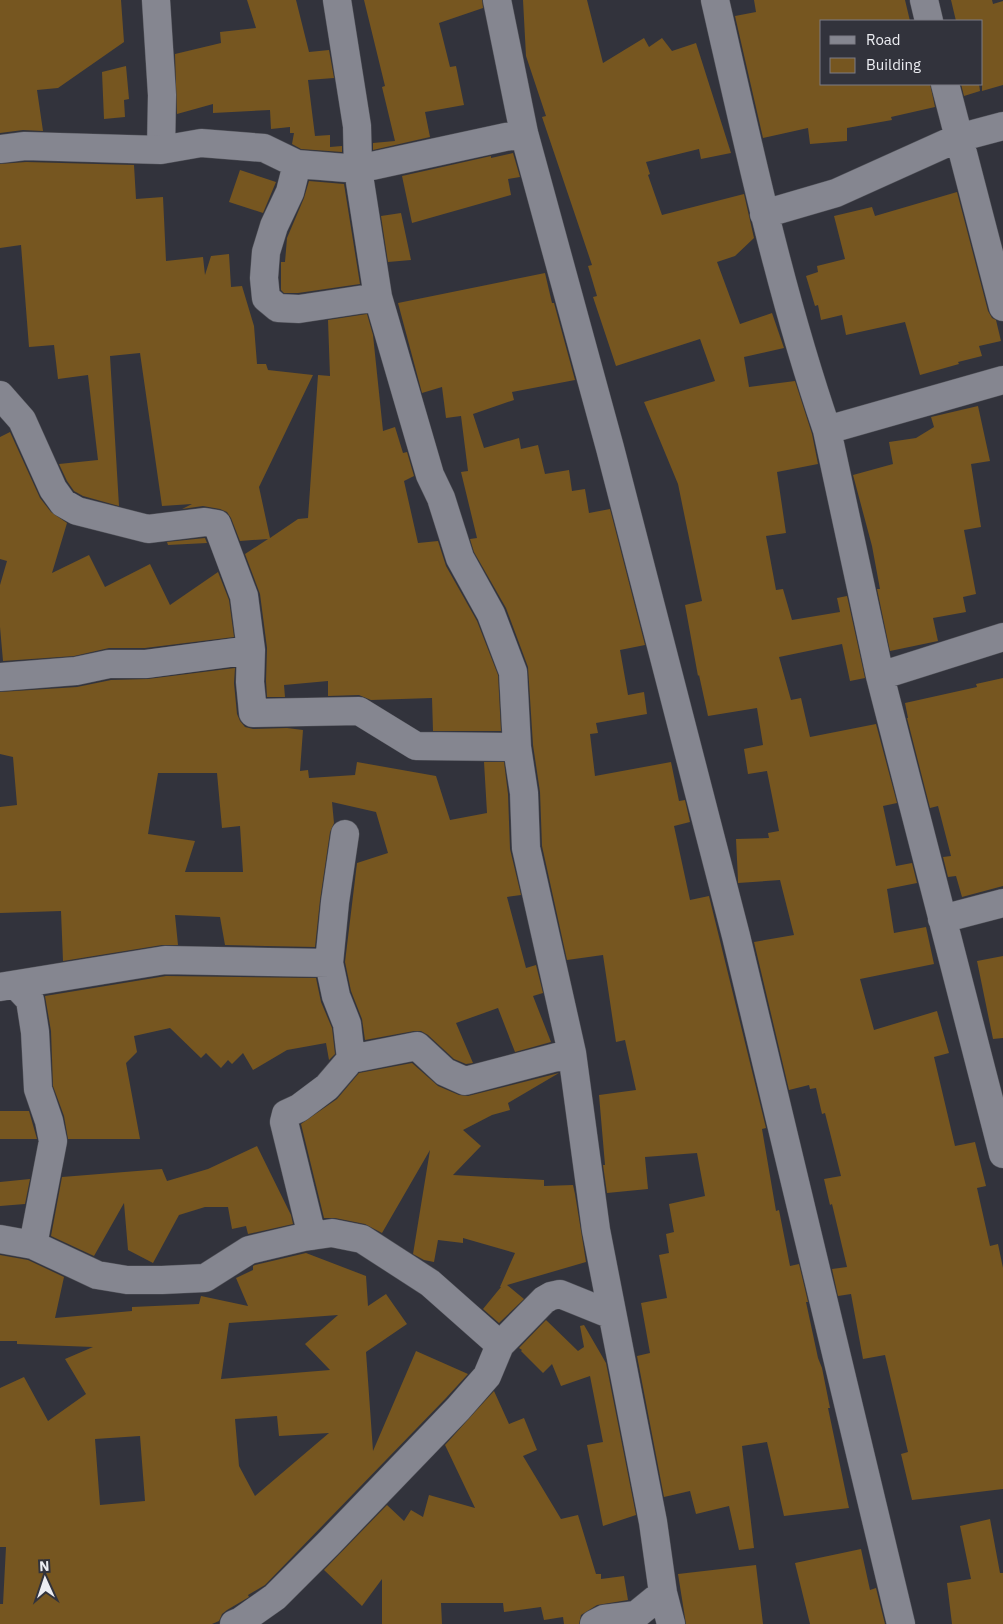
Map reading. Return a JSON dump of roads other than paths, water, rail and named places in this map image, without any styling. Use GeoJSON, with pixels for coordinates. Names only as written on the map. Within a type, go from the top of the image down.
{"type":"FeatureCollection","features":[{"type":"Feature","properties":{"kind":"street"},"geometry":{"type":"LineString","coordinates":[[156,0],[162,95],[161,150]]}},
{"type":"Feature","properties":{"kind":"street"},"geometry":{"type":"LineString","coordinates":[[337,0],[357,126],[358,170],[378,297],[430,474],[441,498],[460,558],[491,614],[513,672],[517,748],[524,793],[526,848],[572,1053],[596,1230],[653,1522],[663,1594],[671,1624]]}},
{"type":"Feature","properties":{"kind":"street"},"geometry":{"type":"LineString","coordinates":[[497,0],[524,132],[607,439],[734,927],[901,1624]]}},
{"type":"Feature","properties":{"kind":"street"},"geometry":{"type":"LineString","coordinates":[[715,0],[764,214],[827,430],[880,676],[1003,1154]]}},
{"type":"Feature","properties":{"kind":"street"},"geometry":{"type":"LineString","coordinates":[[924,0],[929,20]]}},
{"type":"Feature","properties":{"kind":"street"},"geometry":{"type":"LineString","coordinates":[[945,85],[1003,307]]}},
{"type":"Feature","properties":{"kind":"street"},"geometry":{"type":"LineString","coordinates":[[764,214],[836,193],[958,138],[1003,126]]}},
{"type":"Feature","properties":{"kind":"street"},"geometry":{"type":"LineString","coordinates":[[0,149],[25,146],[161,150],[201,144],[264,148],[298,164],[358,170],[524,132]]}},
{"type":"Feature","properties":{"kind":"street"},"geometry":{"type":"LineString","coordinates":[[298,164],[290,192],[274,226],[266,252],[264,278],[266,298],[278,308],[299,309],[378,297]]}},
{"type":"Feature","properties":{"kind":"street"},"geometry":{"type":"LineString","coordinates":[[827,430],[1003,380]]}},
{"type":"Feature","properties":{"kind":"street"},"geometry":{"type":"LineString","coordinates":[[0,395],[22,420],[52,489],[63,504],[77,511],[148,528],[205,522],[217,524],[244,596],[251,650],[250,682],[253,713],[359,711],[416,746],[517,748]]}},
{"type":"Feature","properties":{"kind":"street"},"geometry":{"type":"LineString","coordinates":[[880,676],[1003,637]]}},
{"type":"Feature","properties":{"kind":"street"},"geometry":{"type":"LineString","coordinates":[[0,677],[76,671],[109,664],[146,664],[251,650]]}},
{"type":"Feature","properties":{"kind":"street"},"geometry":{"type":"LineString","coordinates":[[345,834],[335,902],[329,963],[336,996],[347,1024],[351,1059]]}},
{"type":"Feature","properties":{"kind":"street"},"geometry":{"type":"LineString","coordinates":[[942,919],[1003,903]]}},
{"type":"Feature","properties":{"kind":"street"},"geometry":{"type":"LineString","coordinates":[[8,986],[165,960],[329,963]]}},
{"type":"Feature","properties":{"kind":"street"},"geometry":{"type":"LineString","coordinates":[[8,986],[30,1000],[36,1032],[38,1089],[50,1122],[53,1141],[33,1245]]}},
{"type":"Feature","properties":{"kind":"street"},"geometry":{"type":"LineString","coordinates":[[312,1236],[284,1122],[286,1114],[299,1108],[327,1087],[351,1059],[417,1046],[445,1072],[465,1081],[572,1053]]}},
{"type":"Feature","properties":{"kind":"street"},"geometry":{"type":"LineString","coordinates":[[0,1240],[33,1245],[97,1275],[127,1280],[162,1280],[205,1278],[250,1250],[312,1236],[332,1233],[362,1238],[430,1284],[500,1345]]}},
{"type":"Feature","properties":{"kind":"street"},"geometry":{"type":"LineString","coordinates":[[234,1624],[275,1597],[452,1416],[487,1376],[500,1345],[544,1300],[560,1294],[612,1315]]}},
{"type":"Feature","properties":{"kind":"street"},"geometry":{"type":"LineString","coordinates":[[594,1624],[604,1619],[636,1615],[663,1594]]}}]}
